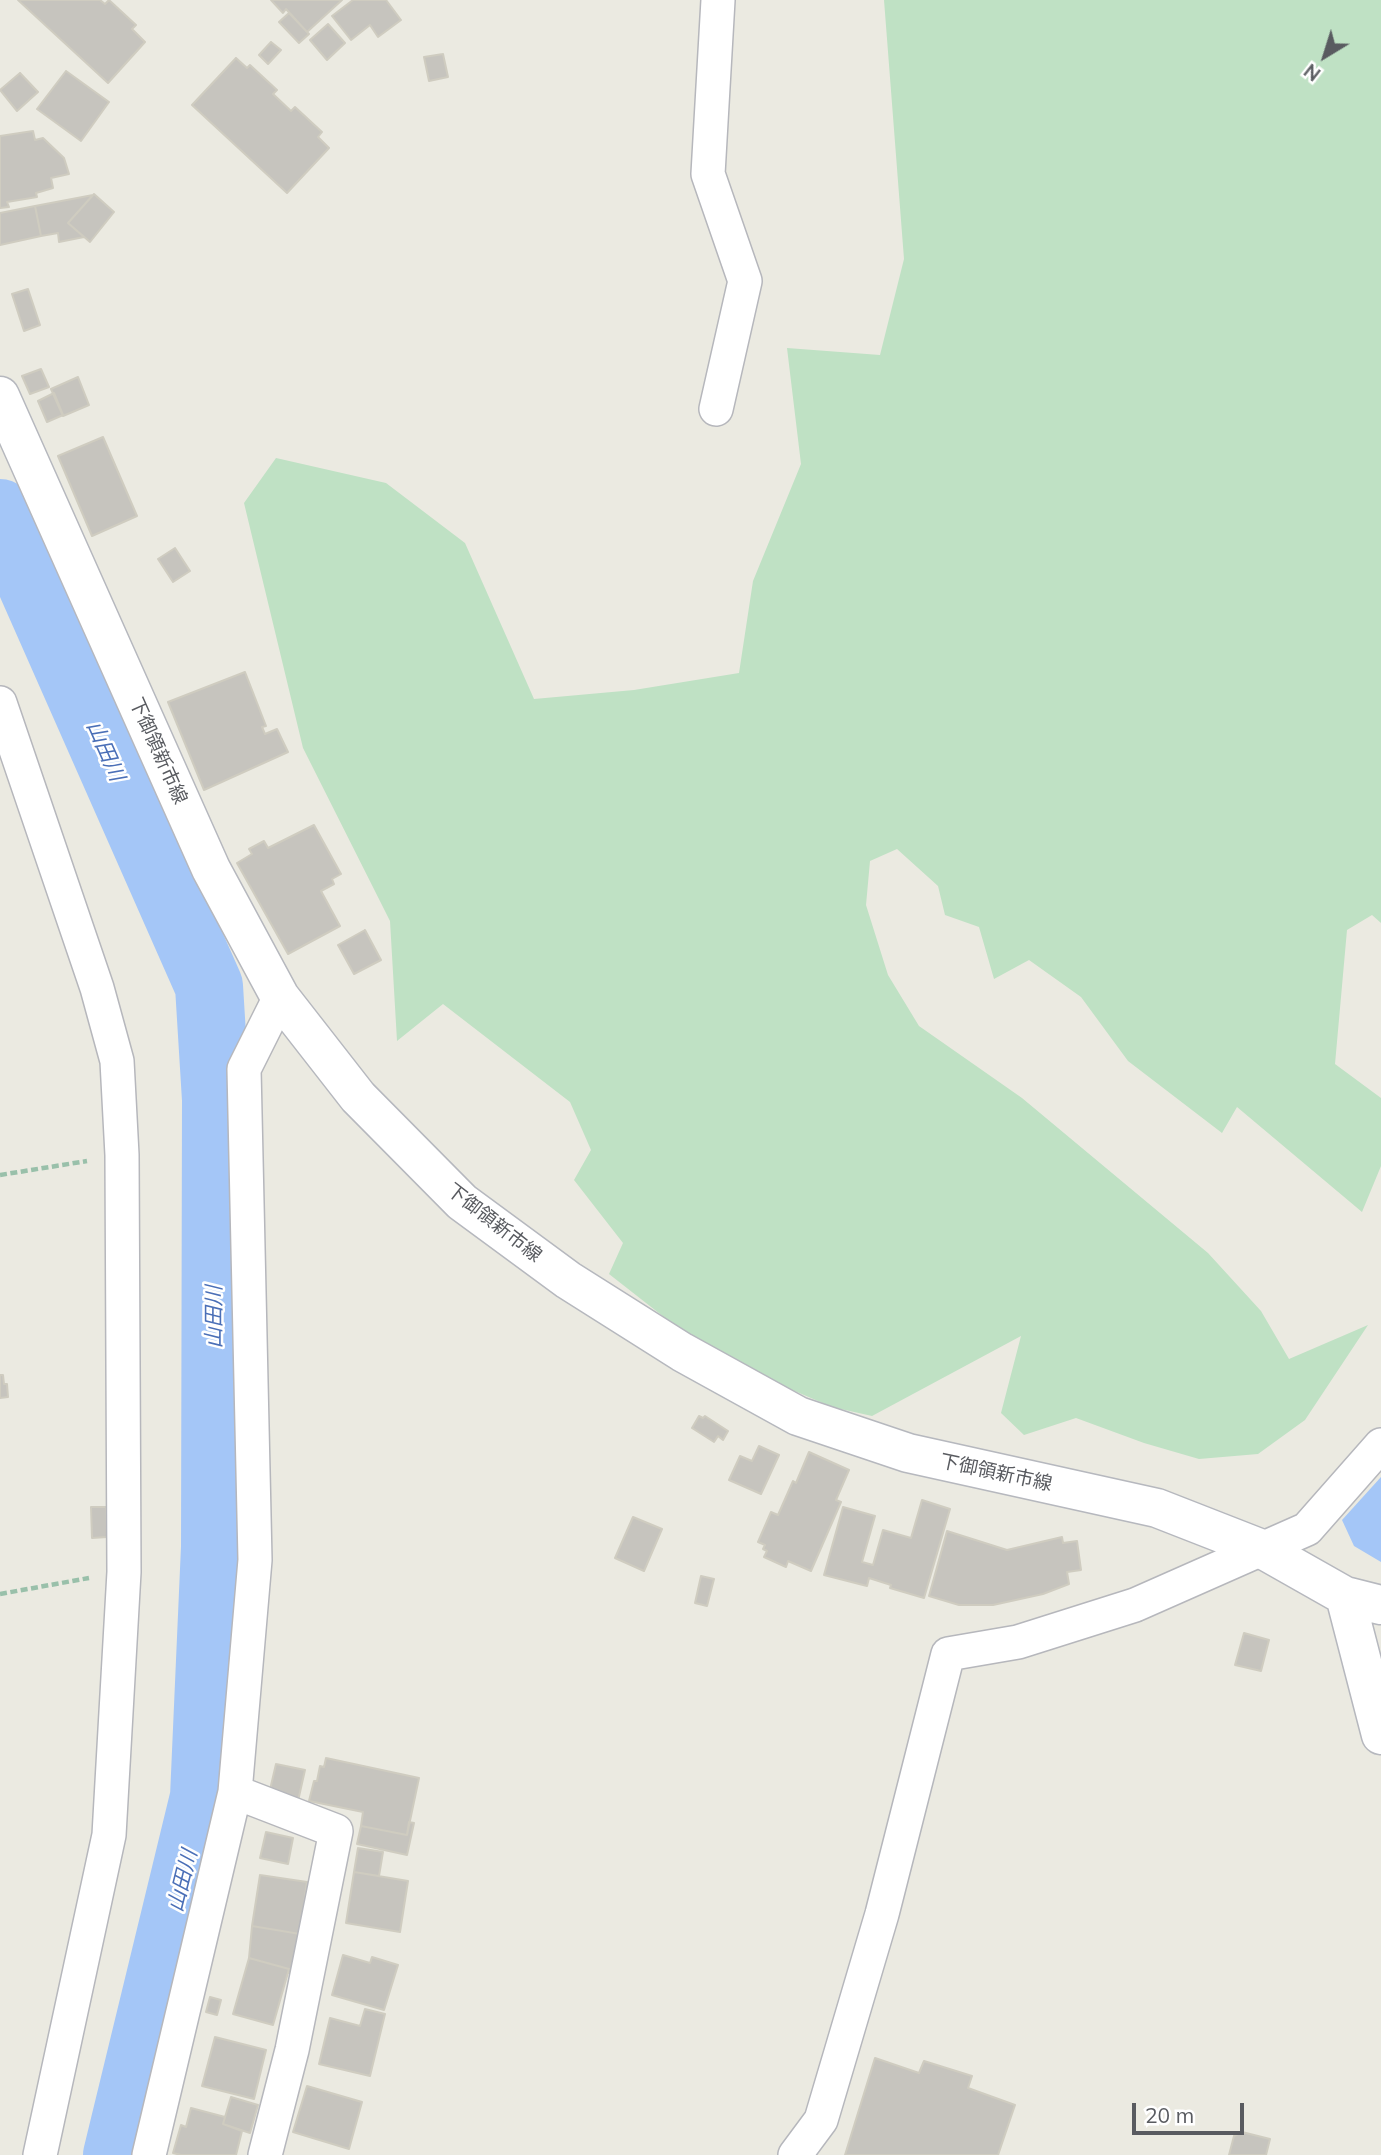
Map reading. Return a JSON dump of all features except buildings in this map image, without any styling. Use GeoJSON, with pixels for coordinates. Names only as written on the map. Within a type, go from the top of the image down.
{"type":"FeatureCollection","features":[{"type":"Feature","properties":{"kind":"main road","name":"下御領新市線"},"geometry":{"type":"LineString","coordinates":[[0,396],[7,435],[211,869],[280,997],[358,1097],[461,1202],[568,1280],[694,1358],[798,1416],[908,1453],[1157,1508],[1262,1549],[1363,1600]]}},
{"type":"Feature","properties":{"kind":"main road"},"geometry":{"type":"LineString","coordinates":[[1363,1600],[1381,1735]]}},
{"type":"Feature","properties":{"kind":"street"},"geometry":{"type":"LineString","coordinates":[[716,409],[745,281],[708,174],[718,0]]}},
{"type":"Feature","properties":{"kind":"street"},"geometry":{"type":"LineString","coordinates":[[0,703],[97,988],[117,1061],[122,1155],[124,1572],[109,1835],[40,2155]]}},
{"type":"Feature","properties":{"kind":"street"},"geometry":{"type":"LineString","coordinates":[[149,2155],[234,1792],[255,1560],[244,1069],[280,997]]}},
{"type":"Feature","properties":{"kind":"street"},"geometry":{"type":"LineString","coordinates":[[795,2155],[821,2120],[882,1914],[948,1654],[1018,1642],[1135,1605],[1307,1529],[1381,1445]]}},
{"type":"Feature","properties":{"kind":"street"},"geometry":{"type":"LineString","coordinates":[[234,1792],[336,1830],[292,2050],[265,2155]]}},
{"type":"Feature","properties":{"kind":"path"},"geometry":{"type":"LineString","coordinates":[[0,1175],[122,1155]]}},
{"type":"Feature","properties":{"kind":"path"},"geometry":{"type":"LineString","coordinates":[[0,1594],[124,1572]]}},
{"type":"Feature","properties":{"kind":"green space"},"geometry":{"type":"Polygon","coordinates":[[[884,0],[1381,0],[1381,923],[1372,915],[1347,930],[1335,1064],[1381,1098],[1381,1166],[1362,1212],[1237,1107],[1222,1133],[1128,1061],[1081,997],[1029,960],[994,979],[979,927],[945,915],[938,886],[897,849],[870,861],[866,905],[888,975],[919,1026],[1022,1098],[1208,1253],[1261,1311],[1289,1359],[1368,1325],[1305,1420],[1258,1454],[1199,1459],[1144,1443],[1076,1418],[1024,1435],[1001,1413],[1021,1336],[872,1416],[832,1407],[715,1357],[609,1274],[623,1243],[574,1180],[591,1150],[570,1102],[443,1004],[397,1041],[390,921],[303,748],[244,503],[276,458],[386,483],[465,543],[534,699],[634,690],[739,673],[753,581],[801,464],[787,348],[880,355],[904,259],[884,0]]]}},
{"type":"Feature","properties":{"kind":"water"},"geometry":{"type":"Polygon","coordinates":[[[1381,1477],[1381,1562],[1354,1546],[1342,1520],[1381,1477]]]}},
{"type":"Feature","properties":{"kind":"waterway","name":"山田川"},"geometry":{"type":"LineString","coordinates":[[0,513],[209,986],[216,1100],[215,1547],[204,1797],[117,2155]]}}]}
